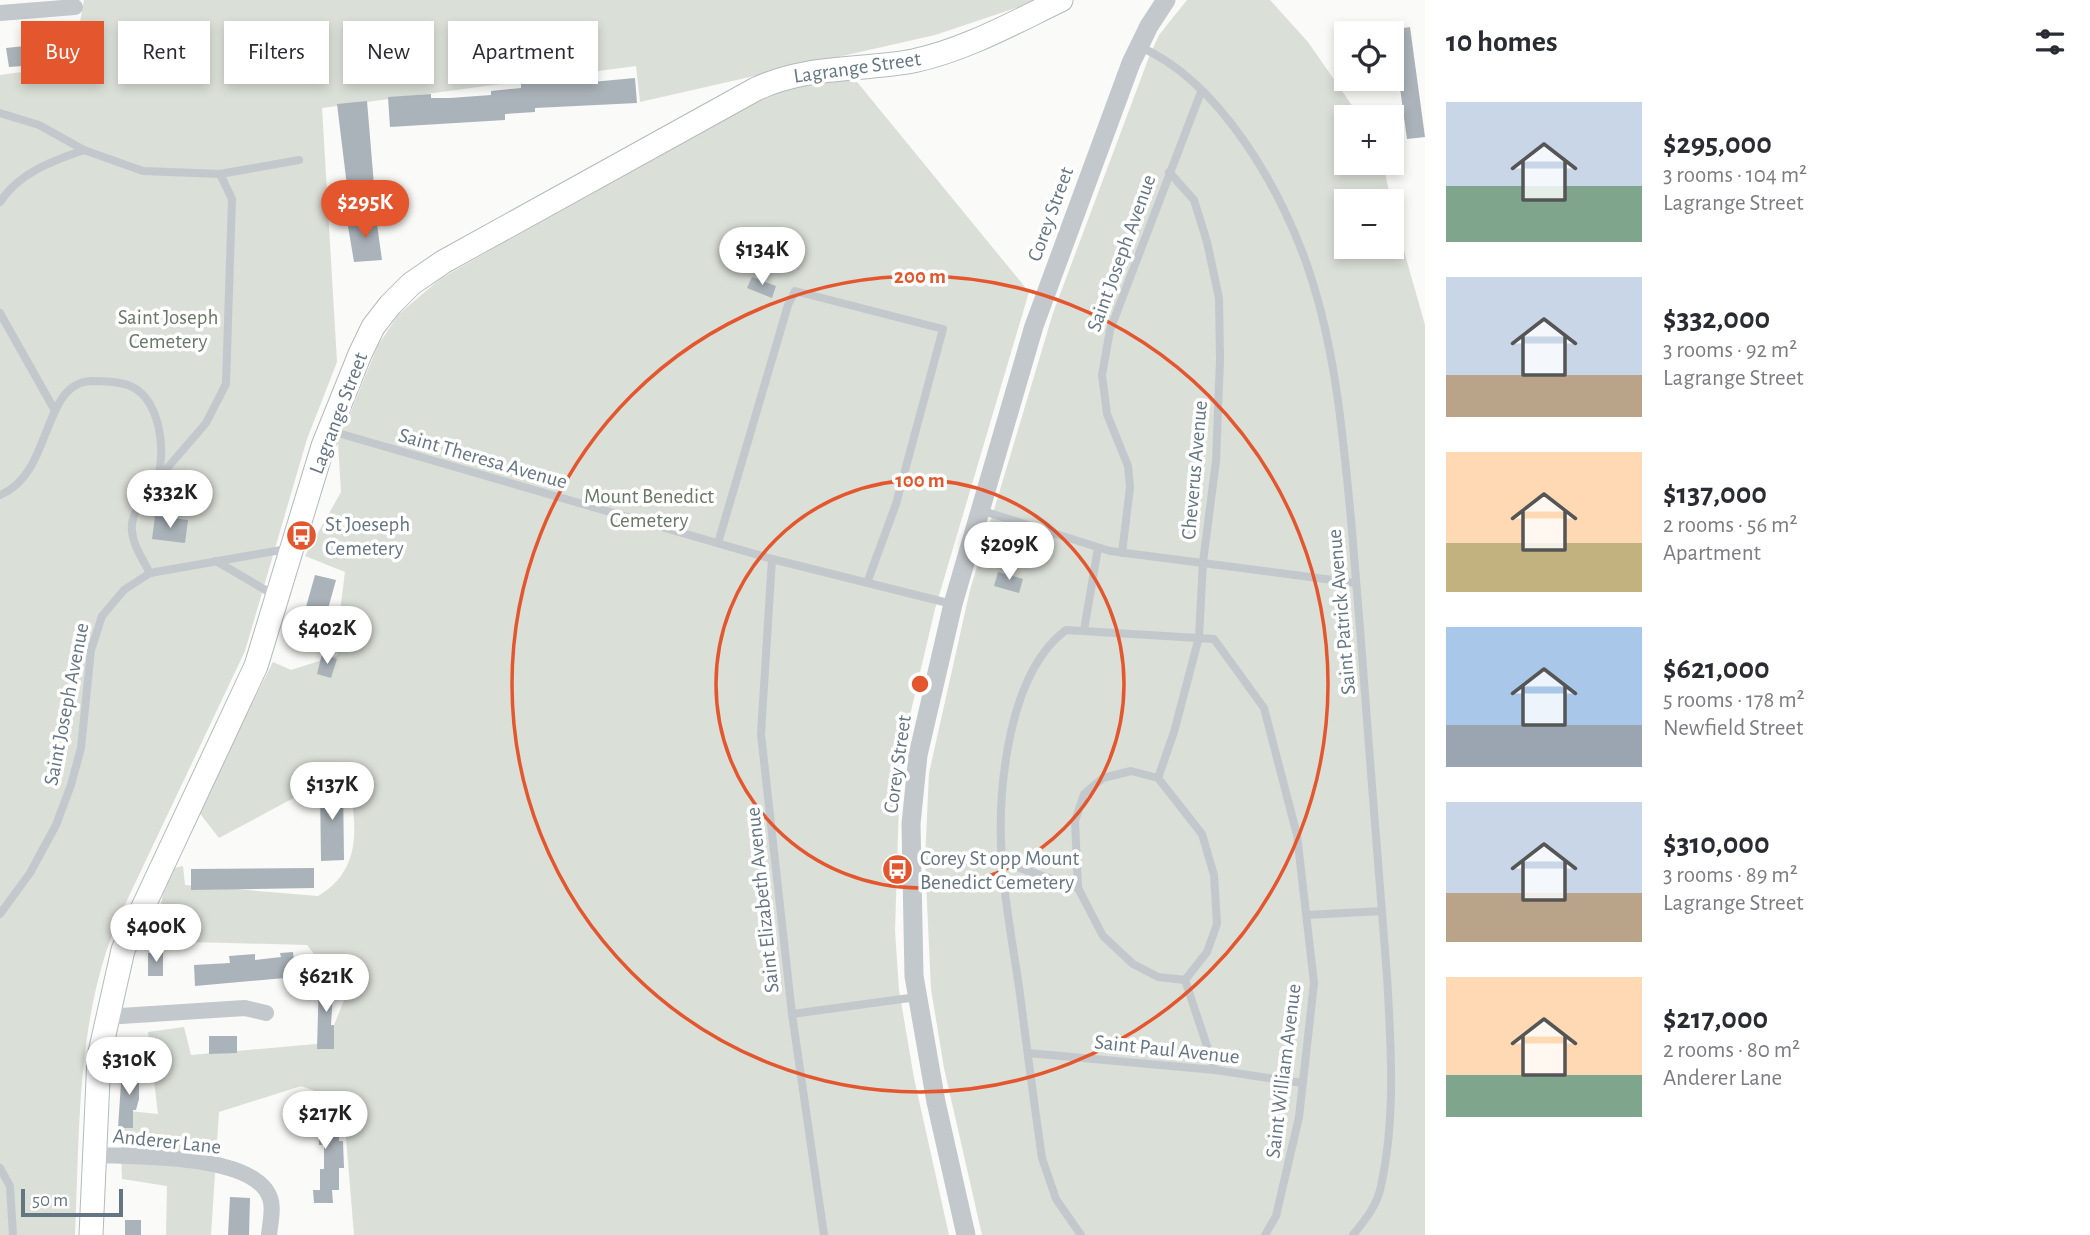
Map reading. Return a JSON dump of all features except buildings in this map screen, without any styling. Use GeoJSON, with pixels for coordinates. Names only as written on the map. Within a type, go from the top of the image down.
{"type":"FeatureCollection","features":[{"type":"Feature","properties":{"kind":"main road","name":"Lagrange Street"},"geometry":{"type":"LineString","coordinates":[[91,1235],[98,1066],[105,1017],[118,965],[132,927],[256,666],[328,430],[360,354],[378,320],[411,284],[443,262],[766,84],[810,71],[901,63],[942,53],[1061,0]]}},
{"type":"Feature","properties":{"kind":"street","name":"Corey Street"},"geometry":{"type":"LineString","coordinates":[[966,1235],[916,997],[911,875],[915,776],[924,722],[953,604],[1042,300],[1138,46],[1166,0]]}},
{"type":"Feature","properties":{"kind":"street"},"geometry":{"type":"LineString","coordinates":[[0,13],[75,7]]}},
{"type":"Feature","properties":{"kind":"street"},"geometry":{"type":"LineString","coordinates":[[105,1017],[245,1008],[266,1013]]}},
{"type":"Feature","properties":{"kind":"street","name":"Anderer Lane"},"geometry":{"type":"LineString","coordinates":[[94,1155],[193,1161],[247,1174],[264,1187],[271,1199],[269,1235]]}},
{"type":"Feature","properties":{"kind":"lane","name":"Saint Patrick Avenue"},"geometry":{"type":"LineString","coordinates":[[1138,46],[1164,58],[1201,92],[1252,152],[1287,214],[1310,275],[1328,340],[1339,407],[1356,583],[1382,911],[1392,1081],[1381,1187],[1373,1210],[1353,1235]]}},
{"type":"Feature","properties":{"kind":"lane","name":"Saint Joseph Avenue"},"geometry":{"type":"LineString","coordinates":[[1122,553],[1129,477],[1107,414],[1102,375],[1110,330],[1201,92]]}},
{"type":"Feature","properties":{"kind":"lane"},"geometry":{"type":"LineString","coordinates":[[0,113],[39,125],[84,150],[143,171],[220,174],[299,160]]}},
{"type":"Feature","properties":{"kind":"lane"},"geometry":{"type":"LineString","coordinates":[[0,202],[8,191],[43,164],[84,150]]}},
{"type":"Feature","properties":{"kind":"lane","name":"Cheverus Avenue"},"geometry":{"type":"LineString","coordinates":[[1158,778],[1174,732],[1199,638],[1203,562],[1216,461],[1220,360],[1219,298],[1194,200],[1169,172]]}},
{"type":"Feature","properties":{"kind":"lane"},"geometry":{"type":"LineString","coordinates":[[150,573],[134,541],[131,528],[134,512],[157,480],[206,423],[226,384],[232,199],[220,174]]}},
{"type":"Feature","properties":{"kind":"lane"},"geometry":{"type":"LineString","coordinates":[[718,543],[788,305],[795,291],[943,329],[896,504],[867,583]]}},
{"type":"Feature","properties":{"kind":"lane"},"geometry":{"type":"LineString","coordinates":[[0,313],[54,409]]}},
{"type":"Feature","properties":{"kind":"lane"},"geometry":{"type":"LineString","coordinates":[[0,495],[11,491],[26,477],[37,458],[54,409],[69,391],[86,381],[108,380],[130,386],[145,399],[155,414],[161,456],[157,480]]}},
{"type":"Feature","properties":{"kind":"lane","name":"Saint Theresa Avenue"},"geometry":{"type":"LineString","coordinates":[[328,430],[772,559],[953,604]]}},
{"type":"Feature","properties":{"kind":"lane"},"geometry":{"type":"LineString","coordinates":[[980,510],[1098,548],[1122,553],[1356,583]]}},
{"type":"Feature","properties":{"kind":"lane","name":"Saint Joseph Avenue"},"geometry":{"type":"LineString","coordinates":[[0,914],[30,873],[57,825],[71,785],[80,747],[91,650],[102,615],[124,590],[150,573],[292,548]]}},
{"type":"Feature","properties":{"kind":"lane"},"geometry":{"type":"LineString","coordinates":[[1083,630],[1098,548]]}},
{"type":"Feature","properties":{"kind":"lane","name":"Saint Elizabeth Avenue"},"geometry":{"type":"LineString","coordinates":[[772,559],[761,734],[792,1014],[824,1235]]}},
{"type":"Feature","properties":{"kind":"lane"},"geometry":{"type":"LineString","coordinates":[[216,562],[277,597]]}},
{"type":"Feature","properties":{"kind":"lane","name":"Saint William Avenue"},"geometry":{"type":"LineString","coordinates":[[1082,1235],[1056,1199],[1042,1158],[1002,862],[1003,792],[1018,703],[1030,675],[1050,642],[1066,630],[1214,639],[1264,708],[1297,835],[1314,983],[1303,1083],[1288,1172],[1276,1216],[1265,1235]]}},
{"type":"Feature","properties":{"kind":"lane"},"geometry":{"type":"LineString","coordinates":[[1131,771],[1158,778],[1202,834],[1214,876],[1217,923],[1207,952],[1185,980],[1158,977],[1133,964],[1103,936],[1078,888],[1075,821],[1084,794],[1103,778],[1131,771]]}},
{"type":"Feature","properties":{"kind":"lane"},"geometry":{"type":"LineString","coordinates":[[1002,862],[1078,888]]}},
{"type":"Feature","properties":{"kind":"lane"},"geometry":{"type":"LineString","coordinates":[[1307,915],[1382,911]]}},
{"type":"Feature","properties":{"kind":"lane"},"geometry":{"type":"LineString","coordinates":[[1185,980],[1215,1070]]}},
{"type":"Feature","properties":{"kind":"lane"},"geometry":{"type":"LineString","coordinates":[[792,1014],[916,997]]}},
{"type":"Feature","properties":{"kind":"lane","name":"Saint Paul Avenue"},"geometry":{"type":"LineString","coordinates":[[1028,1053],[1215,1070],[1303,1083]]}},
{"type":"Feature","properties":{"kind":"lane"},"geometry":{"type":"LineString","coordinates":[[0,1168],[10,1186],[13,1235]]}},
{"type":"Feature","properties":{"kind":"green space","name":"Saint Joseph Cemetery"},"geometry":{"type":"Polygon","coordinates":[[[84,0],[1040,0],[935,35],[640,102],[636,66],[598,71],[598,21],[448,21],[448,84],[501,84],[322,108],[337,362],[307,439],[245,651],[120,915],[106,954],[95,993],[83,1072],[75,1235],[0,1235],[0,75],[21,72],[21,84],[104,84],[104,21],[80,21],[84,0]]]}},
{"type":"Feature","properties":{"kind":"green space"},"geometry":{"type":"Polygon","coordinates":[[[1187,0],[1270,0],[1308,42],[1334,80],[1334,91],[1342,91],[1352,105],[1334,105],[1334,175],[1386,175],[1388,189],[1334,189],[1334,259],[1404,259],[1404,251],[1425,325],[1425,1235],[982,1235],[944,1068],[931,989],[925,860],[929,773],[970,590],[1053,313],[1159,35],[1187,0]]]}},
{"type":"Feature","properties":{"kind":"green space","name":"Mount Benedict Cemetery"},"geometry":{"type":"Polygon","coordinates":[[[853,77],[1029,292],[935,609],[906,732],[900,772],[895,931],[899,990],[914,1078],[949,1235],[354,1235],[343,1101],[301,1086],[219,1112],[211,1235],[166,1235],[167,1186],[122,1179],[120,1110],[158,1114],[148,1032],[184,1027],[191,1055],[327,1043],[346,995],[307,945],[155,941],[167,870],[183,866],[185,885],[318,896],[343,874],[349,860],[353,846],[354,816],[349,783],[329,779],[219,838],[198,811],[273,662],[291,670],[338,655],[336,643],[345,572],[305,556],[341,492],[338,443],[378,345],[399,314],[440,279],[740,108],[785,88],[853,77]]]}},
{"type":"Feature","properties":{"kind":"place","name":"St Joeseph Cemetery"},"geometry":{"type":"Point","coordinates":[302,536]}},
{"type":"Feature","properties":{"kind":"place","name":"Corey St opp Mount Benedict Cemetery"},"geometry":{"type":"Point","coordinates":[897,870]}}]}
